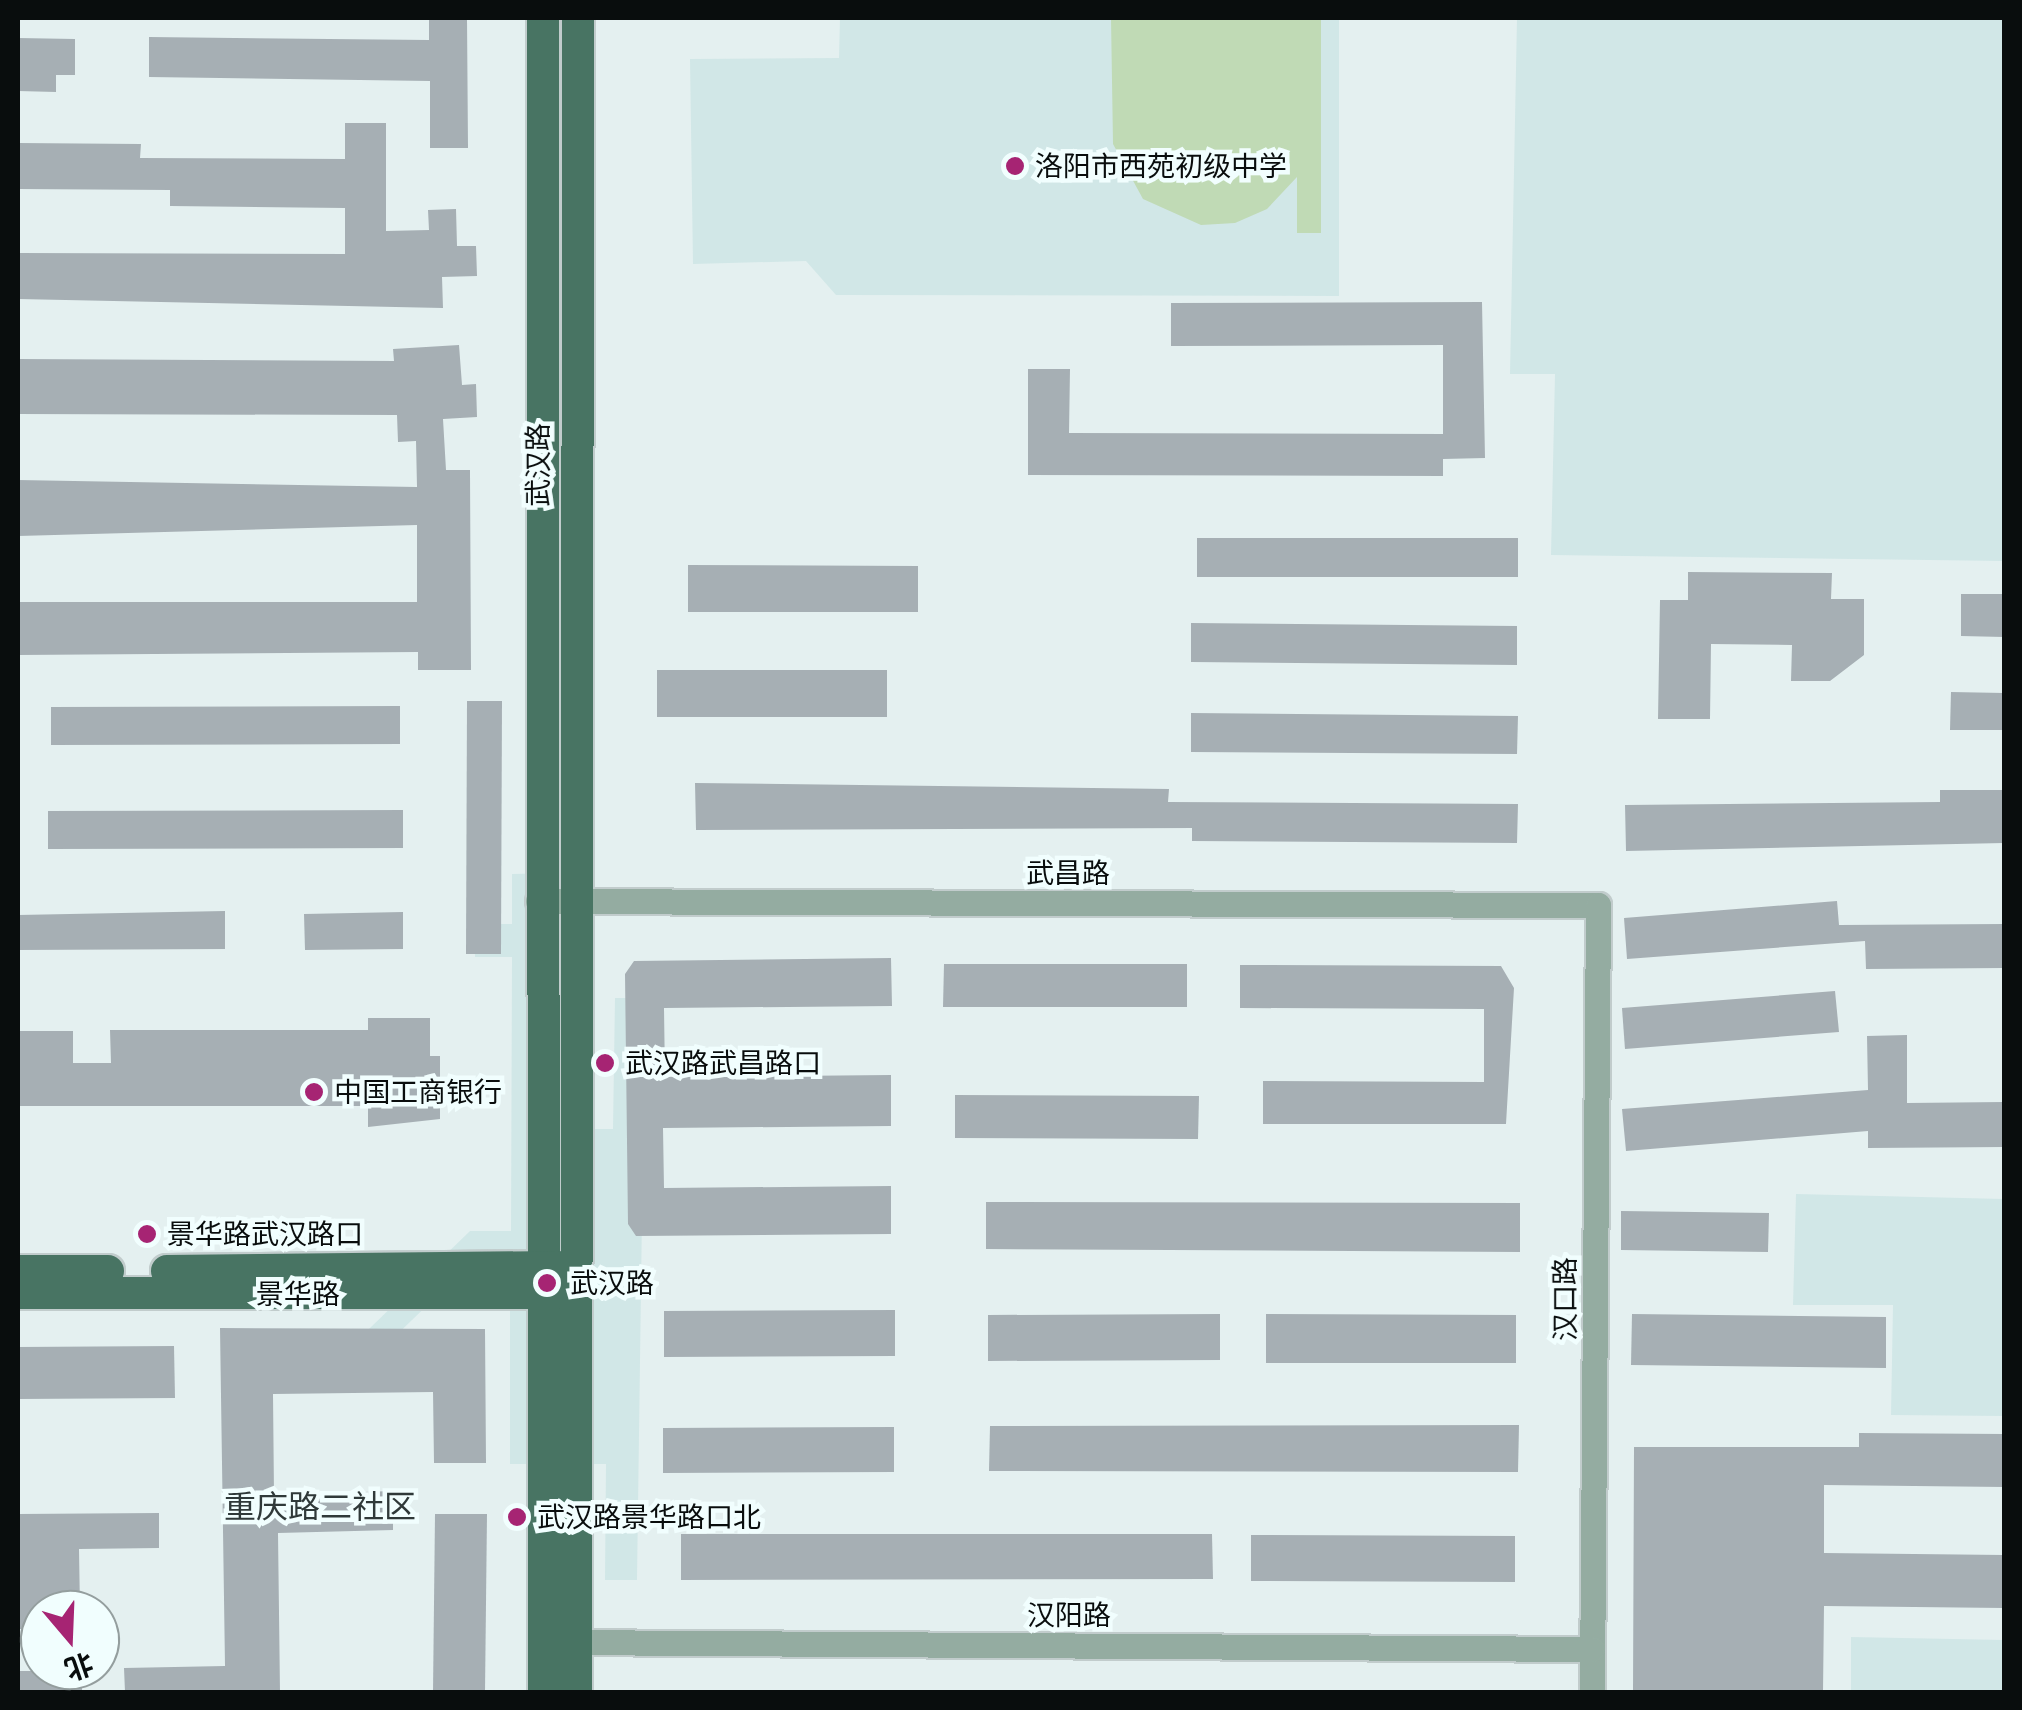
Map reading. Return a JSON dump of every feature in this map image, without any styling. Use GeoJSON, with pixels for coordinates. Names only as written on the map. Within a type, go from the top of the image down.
{"type":"FeatureCollection","features":[{"type":"Feature","properties":{"kind":"main road","name":"武汉路"},"geometry":{"type":"LineString","coordinates":[[543,18],[539,1281],[561,1642],[576,1692]]}},
{"type":"Feature","properties":{"kind":"main road","name":"武汉路"},"geometry":{"type":"LineString","coordinates":[[544,1692],[561,1642],[578,1280],[578,18]]}},
{"type":"Feature","properties":{"kind":"main road","name":"景华路"},"geometry":{"type":"LineString","coordinates":[[18,1270],[539,1281]]}},
{"type":"Feature","properties":{"kind":"main road","name":"景华路"},"geometry":{"type":"LineString","coordinates":[[18,1294],[578,1280]]}},
{"type":"Feature","properties":{"kind":"street","name":"武昌路"},"geometry":{"type":"LineString","coordinates":[[538,901],[1598,906]]}},
{"type":"Feature","properties":{"kind":"street","name":"汉口路"},"geometry":{"type":"LineString","coordinates":[[1592,1692],[1598,906]]}},
{"type":"Feature","properties":{"kind":"street","name":"汉阳路"},"geometry":{"type":"LineString","coordinates":[[561,1642],[1592,1649]]}},
{"type":"Feature","properties":{"kind":"shaded area","name":"洛阳市西苑初级中学"},"geometry":{"type":"Polygon","coordinates":[[[840,18],[1339,18],[1339,296],[836,295],[806,261],[693,264],[690,59],[839,58],[840,18]]]}},
{"type":"Feature","properties":{"kind":"shaded area"},"geometry":{"type":"Polygon","coordinates":[[[1517,18],[2004,18],[2004,561],[1551,555],[1555,374],[1510,374],[1517,18]]]}},
{"type":"Feature","properties":{"kind":"shaded area"},"geometry":{"type":"Polygon","coordinates":[[[472,804],[498,924],[512,924],[512,874],[561,873],[581,1129],[613,1129],[615,998],[645,998],[637,1580],[605,1580],[606,1464],[510,1464],[510,1262],[472,1262],[381,1350],[369,1329],[470,1231],[511,1231],[512,957],[475,957],[472,804]]]}},
{"type":"Feature","properties":{"kind":"shaded area"},"geometry":{"type":"Polygon","coordinates":[[[1796,1194],[2004,1199],[2004,1416],[1891,1415],[1893,1305],[1793,1305],[1796,1194]]]}},
{"type":"Feature","properties":{"kind":"shaded area"},"geometry":{"type":"Polygon","coordinates":[[[1851,1637],[2004,1640],[2004,1692],[1851,1692],[1851,1637]]]}},
{"type":"Feature","properties":{"kind":"green space"},"geometry":{"type":"Polygon","coordinates":[[[1111,18],[1321,18],[1321,233],[1297,233],[1297,177],[1267,209],[1235,223],[1201,225],[1143,199],[1113,144],[1111,18]]]}},
{"type":"Feature","properties":{"kind":"building"},"geometry":{"type":"Polygon","coordinates":[[[429,18],[467,18],[468,148],[430,148],[430,81],[149,77],[149,37],[429,40],[429,18]]]}},
{"type":"Feature","properties":{"kind":"building"},"geometry":{"type":"Polygon","coordinates":[[[18,38],[75,39],[75,75],[56,75],[56,92],[18,91],[18,38]]]}},
{"type":"Feature","properties":{"kind":"building"},"geometry":{"type":"Polygon","coordinates":[[[345,123],[386,123],[386,231],[429,230],[428,210],[456,209],[457,246],[476,246],[477,276],[442,277],[443,308],[18,299],[18,253],[345,254],[345,208],[170,206],[170,190],[18,189],[18,143],[141,144],[140,158],[345,159],[345,123]]]}},
{"type":"Feature","properties":{"kind":"building"},"geometry":{"type":"Polygon","coordinates":[[[1482,302],[1485,458],[1443,459],[1443,476],[1028,475],[1028,369],[1070,369],[1069,433],[1443,434],[1443,345],[1171,346],[1171,303],[1482,302]]]}},
{"type":"Feature","properties":{"kind":"building"},"geometry":{"type":"Polygon","coordinates":[[[459,345],[462,385],[476,384],[477,417],[443,419],[446,470],[470,470],[471,670],[418,670],[418,652],[18,655],[18,602],[417,602],[417,525],[18,536],[18,480],[417,487],[416,441],[398,442],[397,415],[18,414],[18,359],[394,361],[393,349],[459,345]]]}},
{"type":"Feature","properties":{"kind":"building"},"geometry":{"type":"Polygon","coordinates":[[[1197,538],[1518,538],[1518,577],[1197,577],[1197,538]]]}},
{"type":"Feature","properties":{"kind":"building"},"geometry":{"type":"Polygon","coordinates":[[[688,565],[918,566],[918,612],[688,612],[688,565]]]}},
{"type":"Feature","properties":{"kind":"building"},"geometry":{"type":"Polygon","coordinates":[[[1688,572],[1832,573],[1831,599],[1864,599],[1864,655],[1830,681],[1791,681],[1792,645],[1711,644],[1710,719],[1658,719],[1660,600],[1688,600],[1688,572]]]}},
{"type":"Feature","properties":{"kind":"building"},"geometry":{"type":"Polygon","coordinates":[[[1961,594],[2004,594],[2004,637],[1961,636],[1961,594]]]}},
{"type":"Feature","properties":{"kind":"building"},"geometry":{"type":"Polygon","coordinates":[[[1191,623],[1517,626],[1517,665],[1191,662],[1191,623]]]}},
{"type":"Feature","properties":{"kind":"building"},"geometry":{"type":"Polygon","coordinates":[[[657,670],[887,670],[887,717],[657,717],[657,670]]]}},
{"type":"Feature","properties":{"kind":"building"},"geometry":{"type":"Polygon","coordinates":[[[1951,692],[2004,693],[2004,730],[1950,730],[1951,692]]]}},
{"type":"Feature","properties":{"kind":"building"},"geometry":{"type":"Polygon","coordinates":[[[467,701],[502,701],[501,954],[466,954],[467,701]]]}},
{"type":"Feature","properties":{"kind":"building"},"geometry":{"type":"Polygon","coordinates":[[[400,706],[400,744],[51,745],[51,707],[400,706]]]}},
{"type":"Feature","properties":{"kind":"building"},"geometry":{"type":"Polygon","coordinates":[[[1191,713],[1518,716],[1517,754],[1191,752],[1191,713]]]}},
{"type":"Feature","properties":{"kind":"building"},"geometry":{"type":"Polygon","coordinates":[[[695,783],[1169,789],[1168,802],[1518,804],[1517,843],[1192,841],[1192,828],[696,830],[695,783]]]}},
{"type":"Feature","properties":{"kind":"building"},"geometry":{"type":"Polygon","coordinates":[[[1940,790],[2004,790],[2004,843],[1626,851],[1625,805],[1940,802],[1940,790]]]}},
{"type":"Feature","properties":{"kind":"building"},"geometry":{"type":"Polygon","coordinates":[[[403,810],[403,848],[48,849],[48,811],[403,810]]]}},
{"type":"Feature","properties":{"kind":"building"},"geometry":{"type":"Polygon","coordinates":[[[1837,901],[1839,925],[2004,924],[2004,968],[1866,969],[1865,941],[1627,959],[1624,918],[1837,901]]]}},
{"type":"Feature","properties":{"kind":"building"},"geometry":{"type":"Polygon","coordinates":[[[225,911],[225,949],[18,950],[18,915],[225,911]]]}},
{"type":"Feature","properties":{"kind":"building"},"geometry":{"type":"Polygon","coordinates":[[[403,912],[403,949],[305,950],[304,914],[403,912]]]}},
{"type":"Feature","properties":{"kind":"building"},"geometry":{"type":"Polygon","coordinates":[[[891,958],[892,1006],[664,1008],[665,1077],[891,1075],[891,1126],[663,1128],[664,1188],[891,1186],[891,1234],[636,1236],[628,1224],[625,974],[634,961],[891,958]]]}},
{"type":"Feature","properties":{"kind":"building"},"geometry":{"type":"Polygon","coordinates":[[[944,964],[1187,964],[1187,1007],[943,1007],[944,964]]]}},
{"type":"Feature","properties":{"kind":"building"},"geometry":{"type":"Polygon","coordinates":[[[1240,965],[1501,966],[1514,988],[1506,1124],[1263,1124],[1263,1081],[1484,1082],[1484,1009],[1240,1008],[1240,965]]]}},
{"type":"Feature","properties":{"kind":"building"},"geometry":{"type":"Polygon","coordinates":[[[1835,991],[1839,1032],[1625,1049],[1622,1008],[1835,991]]]}},
{"type":"Feature","properties":{"kind":"building"},"geometry":{"type":"Polygon","coordinates":[[[368,1018],[430,1018],[430,1056],[440,1056],[440,1119],[368,1127],[368,1106],[18,1106],[18,1031],[73,1031],[73,1063],[111,1063],[110,1030],[368,1030],[368,1018]]]}},
{"type":"Feature","properties":{"kind":"building"},"geometry":{"type":"Polygon","coordinates":[[[1907,1035],[1907,1103],[2004,1102],[2004,1147],[1868,1148],[1868,1131],[1626,1151],[1622,1109],[1868,1090],[1867,1036],[1907,1035]]]}},
{"type":"Feature","properties":{"kind":"building"},"geometry":{"type":"Polygon","coordinates":[[[955,1095],[1199,1096],[1198,1139],[955,1138],[955,1095]]]}},
{"type":"Feature","properties":{"kind":"building"},"geometry":{"type":"Polygon","coordinates":[[[986,1202],[1520,1203],[1520,1252],[986,1249],[986,1202]]]}},
{"type":"Feature","properties":{"kind":"building"},"geometry":{"type":"Polygon","coordinates":[[[1621,1211],[1769,1213],[1768,1252],[1621,1250],[1621,1211]]]}},
{"type":"Feature","properties":{"kind":"building"},"geometry":{"type":"Polygon","coordinates":[[[895,1310],[895,1356],[664,1357],[664,1311],[895,1310]]]}},
{"type":"Feature","properties":{"kind":"building"},"geometry":{"type":"Polygon","coordinates":[[[1220,1314],[1220,1360],[988,1361],[988,1315],[1220,1314]]]}},
{"type":"Feature","properties":{"kind":"building"},"geometry":{"type":"Polygon","coordinates":[[[1266,1314],[1516,1315],[1516,1363],[1266,1363],[1266,1314]]]}},
{"type":"Feature","properties":{"kind":"building"},"geometry":{"type":"Polygon","coordinates":[[[1632,1314],[1886,1317],[1886,1368],[1631,1365],[1632,1314]]]}},
{"type":"Feature","properties":{"kind":"building"},"geometry":{"type":"Polygon","coordinates":[[[220,1328],[485,1329],[486,1463],[434,1463],[433,1392],[273,1394],[274,1495],[393,1491],[393,1530],[278,1533],[280,1692],[125,1692],[124,1668],[225,1666],[220,1328]]]}},
{"type":"Feature","properties":{"kind":"building"},"geometry":{"type":"Polygon","coordinates":[[[174,1346],[175,1398],[18,1399],[18,1347],[174,1346]]]}},
{"type":"Feature","properties":{"kind":"building"},"geometry":{"type":"Polygon","coordinates":[[[1519,1425],[1518,1472],[989,1471],[990,1426],[1519,1425]]]}},
{"type":"Feature","properties":{"kind":"building"},"geometry":{"type":"Polygon","coordinates":[[[894,1427],[894,1472],[663,1473],[663,1428],[894,1427]]]}},
{"type":"Feature","properties":{"kind":"building"},"geometry":{"type":"Polygon","coordinates":[[[1859,1433],[2004,1434],[2004,1487],[1824,1485],[1824,1553],[2004,1555],[2004,1608],[1824,1606],[1823,1692],[1633,1692],[1634,1447],[1859,1447],[1859,1433]]]}},
{"type":"Feature","properties":{"kind":"building"},"geometry":{"type":"Polygon","coordinates":[[[159,1513],[159,1548],[79,1549],[80,1590],[20,1590],[18,1629],[18,1514],[159,1513]]]}},
{"type":"Feature","properties":{"kind":"building"},"geometry":{"type":"Polygon","coordinates":[[[435,1514],[487,1514],[485,1692],[433,1692],[435,1514]]]}},
{"type":"Feature","properties":{"kind":"building"},"geometry":{"type":"Polygon","coordinates":[[[681,1534],[1212,1534],[1213,1579],[681,1580],[681,1534]]]}},
{"type":"Feature","properties":{"kind":"building"},"geometry":{"type":"Polygon","coordinates":[[[1251,1535],[1515,1536],[1515,1582],[1251,1581],[1251,1535]]]}},
{"type":"Feature","properties":{"kind":"building"},"geometry":{"type":"Polygon","coordinates":[[[18,1671],[20,1690],[82,1690],[82,1692],[18,1692],[18,1671]]]}},
{"type":"Feature","properties":{"kind":"place","name":"洛阳市西苑初级中学"},"geometry":{"type":"Point","coordinates":[1015,166]}},
{"type":"Feature","properties":{"kind":"place","name":"武汉路武昌路口"},"geometry":{"type":"Point","coordinates":[605,1063]}},
{"type":"Feature","properties":{"kind":"place","name":"中国工商银行"},"geometry":{"type":"Point","coordinates":[314,1092]}},
{"type":"Feature","properties":{"kind":"place","name":"景华路武汉路口"},"geometry":{"type":"Point","coordinates":[147,1234]}},
{"type":"Feature","properties":{"kind":"place","name":"武汉路"},"geometry":{"type":"Point","coordinates":[547,1283]}},
{"type":"Feature","properties":{"kind":"place","name":"武汉路景华路口北"},"geometry":{"type":"Point","coordinates":[517,1517]}},
{"type":"Feature","properties":{"kind":"district","name":"重庆路二社区"},"geometry":{"type":"Point","coordinates":[320,1506]}}]}
